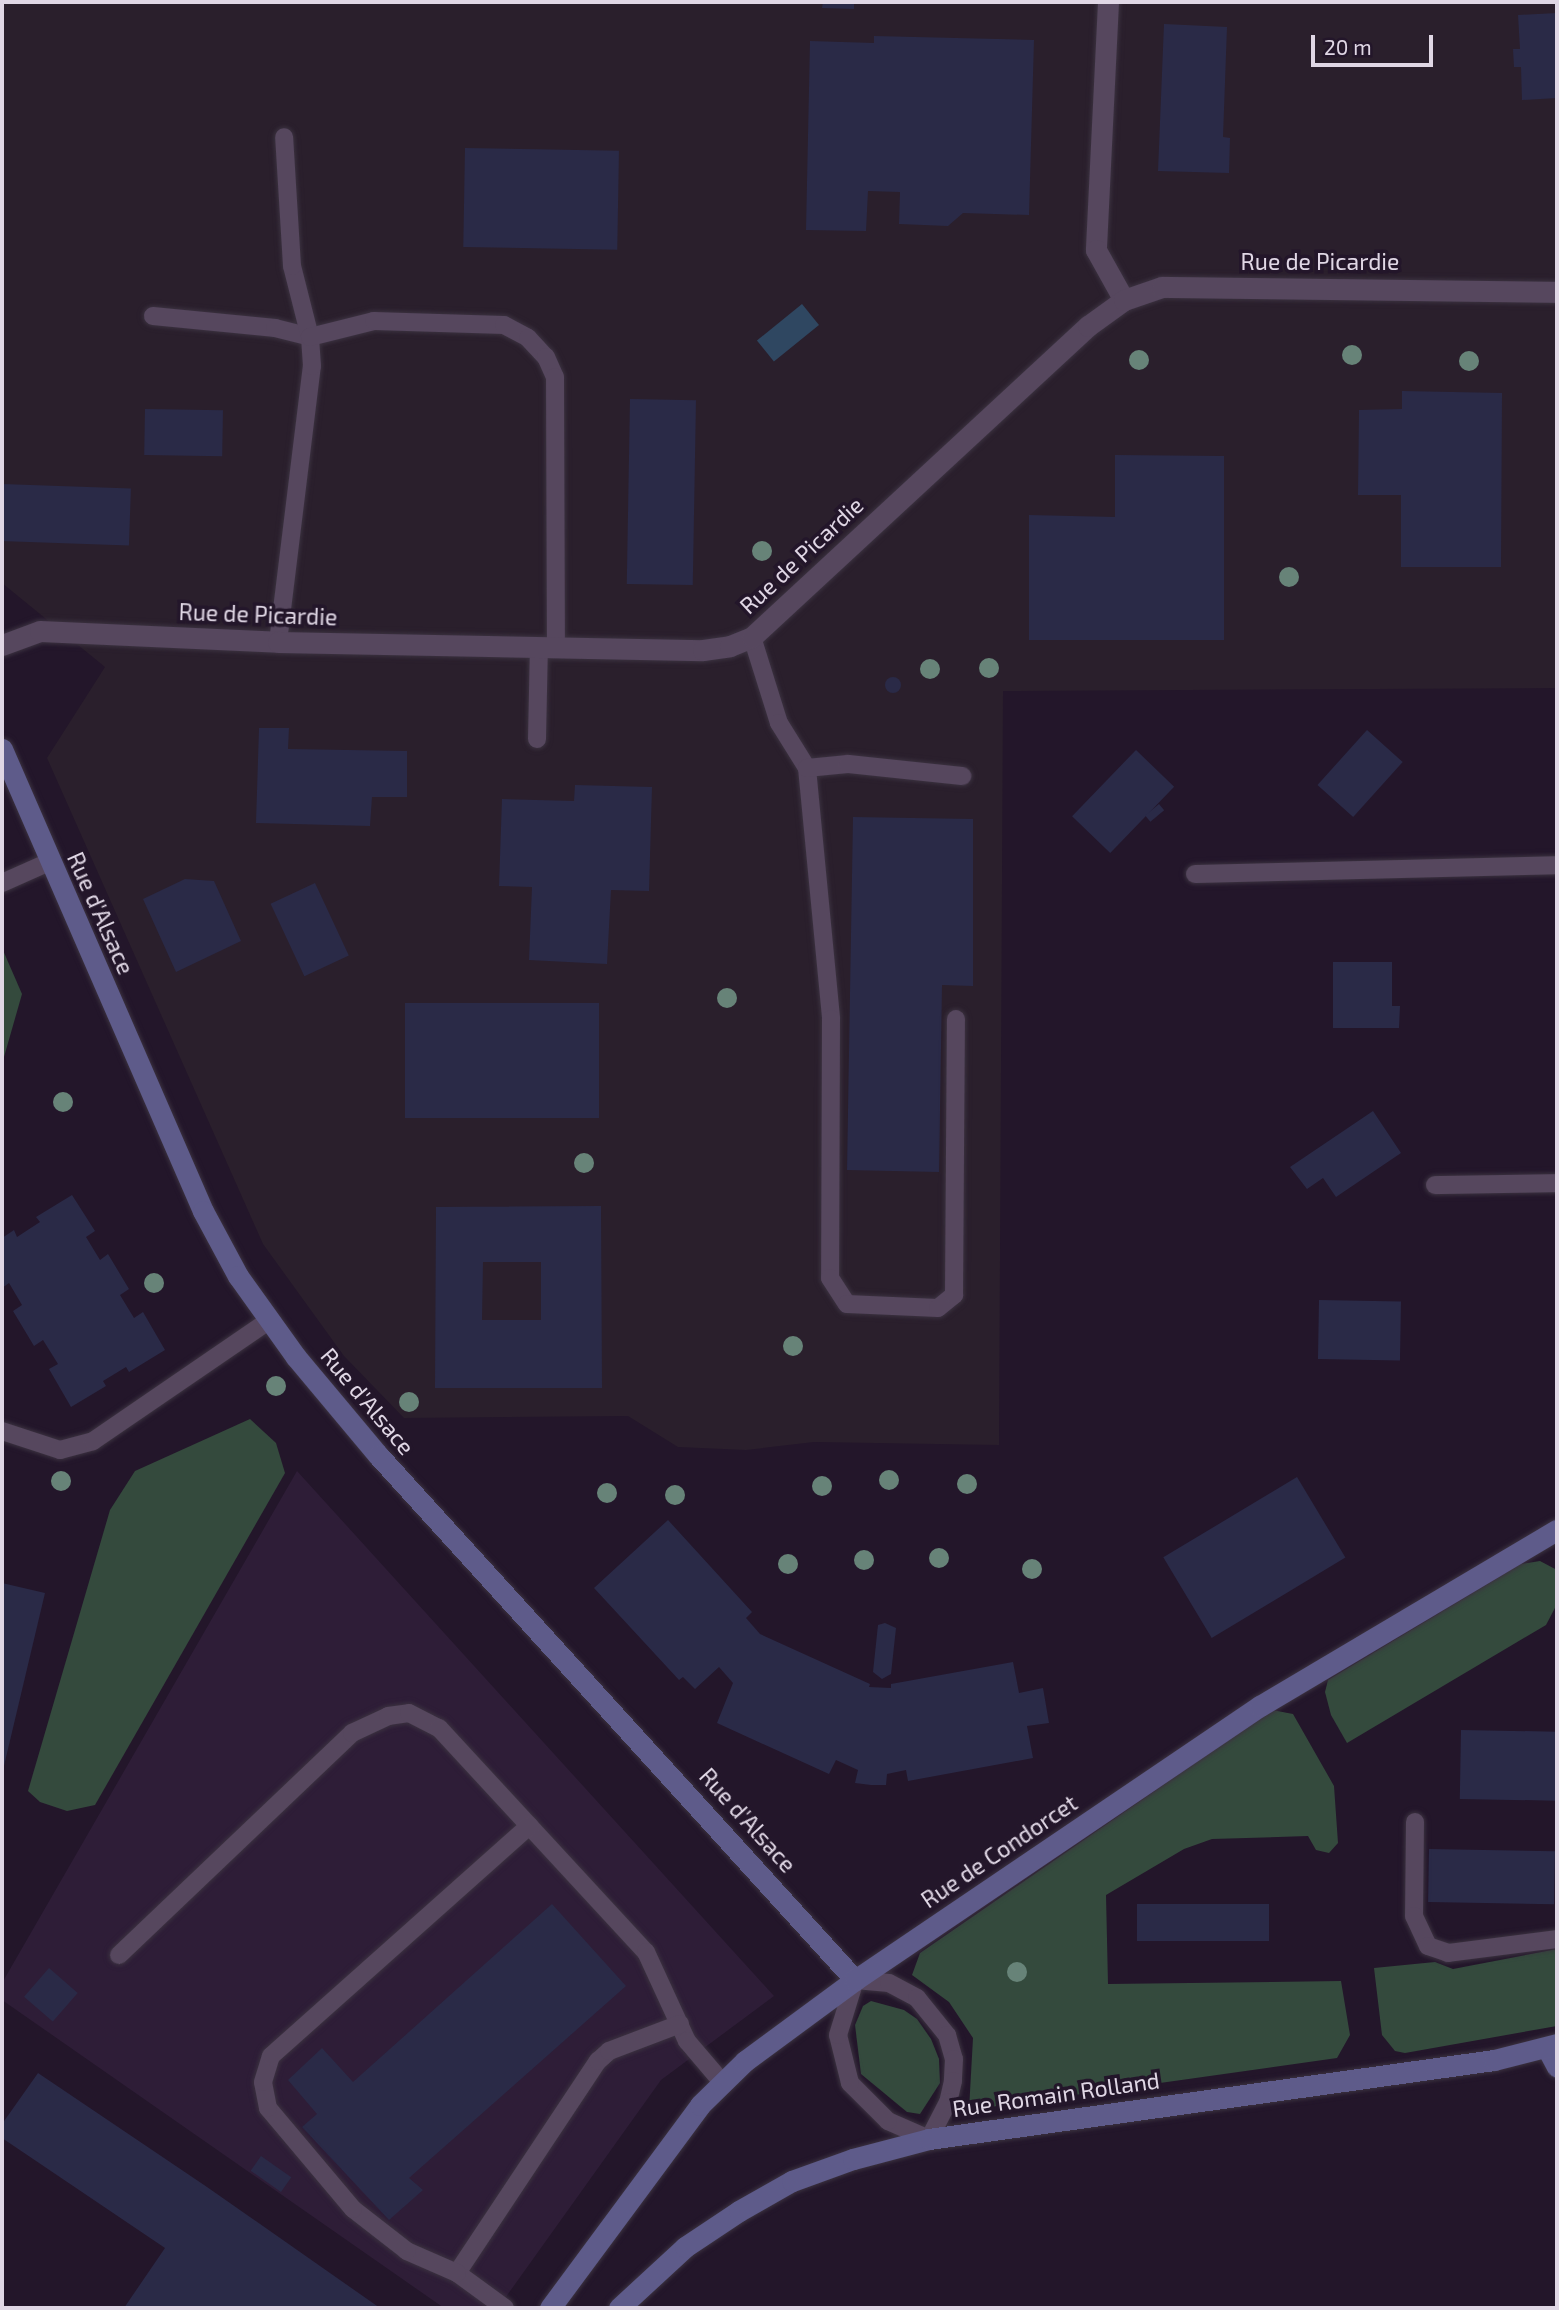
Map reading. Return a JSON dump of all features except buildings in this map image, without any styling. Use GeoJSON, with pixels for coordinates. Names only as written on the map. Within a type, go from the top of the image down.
{"type":"FeatureCollection","features":[{"type":"Feature","properties":{"kind":"street"},"geometry":{"type":"LineString","coordinates":[[1108,2],[1096,250],[1124,300]]}},
{"type":"Feature","properties":{"kind":"street","name":"Rue de Picardie"},"geometry":{"type":"LineString","coordinates":[[2,645],[40,631],[278,642],[704,650],[752,637],[1088,326],[1124,300],[1163,287],[1557,292]]}},
{"type":"Feature","properties":{"kind":"street","name":"Rue d'Alsace"},"geometry":{"type":"LineString","coordinates":[[2,748],[203,1210],[238,1276],[378,1455],[855,1980]]}},
{"type":"Feature","properties":{"kind":"street","name":"Rue de Condorcet"},"geometry":{"type":"LineString","coordinates":[[551,2308],[721,2081],[855,1980],[1260,1706],[1557,1530]]}},
{"type":"Feature","properties":{"kind":"street","name":"Rue Romain Rolland"},"geometry":{"type":"LineString","coordinates":[[619,2308],[685,2247],[782,2187],[853,2159],[929,2140],[1494,2060],[1552,2046],[1557,2067]]}},
{"type":"Feature","properties":{"kind":"lane"},"geometry":{"type":"LineString","coordinates":[[278,642],[312,366],[310,337],[292,267],[284,137]]}},
{"type":"Feature","properties":{"kind":"lane"},"geometry":{"type":"LineString","coordinates":[[153,316],[275,328],[310,337],[373,321],[504,325],[528,338],[546,357],[555,377],[548,647],[537,739]]}},
{"type":"Feature","properties":{"kind":"lane"},"geometry":{"type":"LineString","coordinates":[[752,637],[779,723],[807,768],[831,1019],[830,1278],[847,1304],[938,1308],[954,1295],[956,1019]]}},
{"type":"Feature","properties":{"kind":"lane"},"geometry":{"type":"LineString","coordinates":[[807,768],[848,764],[962,776]]}},
{"type":"Feature","properties":{"kind":"lane"},"geometry":{"type":"LineString","coordinates":[[2,883],[50,862]]}},
{"type":"Feature","properties":{"kind":"lane"},"geometry":{"type":"LineString","coordinates":[[1195,874],[1557,865]]}},
{"type":"Feature","properties":{"kind":"lane"},"geometry":{"type":"LineString","coordinates":[[1436,1185],[1557,1183]]}},
{"type":"Feature","properties":{"kind":"lane"},"geometry":{"type":"LineString","coordinates":[[2,1431],[60,1450],[93,1441],[270,1320]]}},
{"type":"Feature","properties":{"kind":"lane"},"geometry":{"type":"LineString","coordinates":[[118,1955],[352,1733],[388,1716],[409,1713],[439,1728],[646,1952],[687,2041],[721,2081]]}},
{"type":"Feature","properties":{"kind":"lane"},"geometry":{"type":"LineString","coordinates":[[1415,1822],[1414,1916],[1428,1946],[1448,1953],[1557,1939]]}},
{"type":"Feature","properties":{"kind":"lane"},"geometry":{"type":"LineString","coordinates":[[505,2308],[457,2273],[407,2250],[353,2209],[268,2108],[263,2082],[271,2056],[529,1826]]}},
{"type":"Feature","properties":{"kind":"lane"},"geometry":{"type":"LineString","coordinates":[[855,1980],[889,1983],[917,1998],[947,2035],[954,2059],[953,2081],[948,2102],[929,2140],[888,2121],[850,2083],[838,2035],[855,1980]]}},
{"type":"Feature","properties":{"kind":"lane"},"geometry":{"type":"LineString","coordinates":[[457,2273],[598,2061],[609,2051],[680,2024]]}},
{"type":"Feature","properties":{"kind":"shaded area"},"geometry":{"type":"Polygon","coordinates":[[[2,2],[1557,2],[1557,688],[1003,691],[999,1445],[814,1442],[746,1450],[678,1447],[628,1416],[404,1418],[344,1356],[263,1244],[47,758],[105,667],[2,583],[2,2]]]}},
{"type":"Feature","properties":{"kind":"shaded area"},"geometry":{"type":"Polygon","coordinates":[[[297,1471],[774,1996],[661,2080],[498,2308],[444,2308],[2,2000],[2,1983],[297,1471]]]}},
{"type":"Feature","properties":{"kind":"green space"},"geometry":{"type":"Polygon","coordinates":[[[2,948],[22,994],[2,1064],[2,948]]]}},
{"type":"Feature","properties":{"kind":"green space"},"geometry":{"type":"Polygon","coordinates":[[[250,1419],[276,1443],[285,1473],[95,1805],[67,1811],[40,1802],[28,1791],[110,1510],[135,1471],[250,1419]]]}},
{"type":"Feature","properties":{"kind":"green space"},"geometry":{"type":"Polygon","coordinates":[[[1540,1561],[1557,1570],[1557,1604],[1546,1625],[1347,1743],[1331,1715],[1325,1692],[1328,1680],[1521,1564],[1540,1561]]]}},
{"type":"Feature","properties":{"kind":"green space"},"geometry":{"type":"Polygon","coordinates":[[[1272,1710],[1293,1714],[1334,1786],[1338,1843],[1329,1853],[1316,1850],[1308,1836],[1212,1839],[1184,1849],[1106,1895],[1108,1984],[1341,1981],[1350,2035],[1337,2058],[969,2110],[973,2038],[949,2002],[912,1975],[920,1953],[1272,1710]]]}},
{"type":"Feature","properties":{"kind":"green space"},"geometry":{"type":"Polygon","coordinates":[[[1557,1949],[1557,2026],[1405,2053],[1395,2051],[1382,2035],[1374,1968],[1435,1962],[1453,1969],[1557,1949]]]}},
{"type":"Feature","properties":{"kind":"green space"},"geometry":{"type":"Polygon","coordinates":[[[871,2001],[904,2010],[917,2019],[931,2039],[939,2059],[940,2083],[920,2114],[907,2112],[861,2074],[855,2025],[863,2006],[871,2001]]]}},
{"type":"Feature","properties":{"kind":"water"},"geometry":{"type":"Polygon","coordinates":[[[802,304],[819,325],[774,361],[757,341],[802,304]]]}}]}
